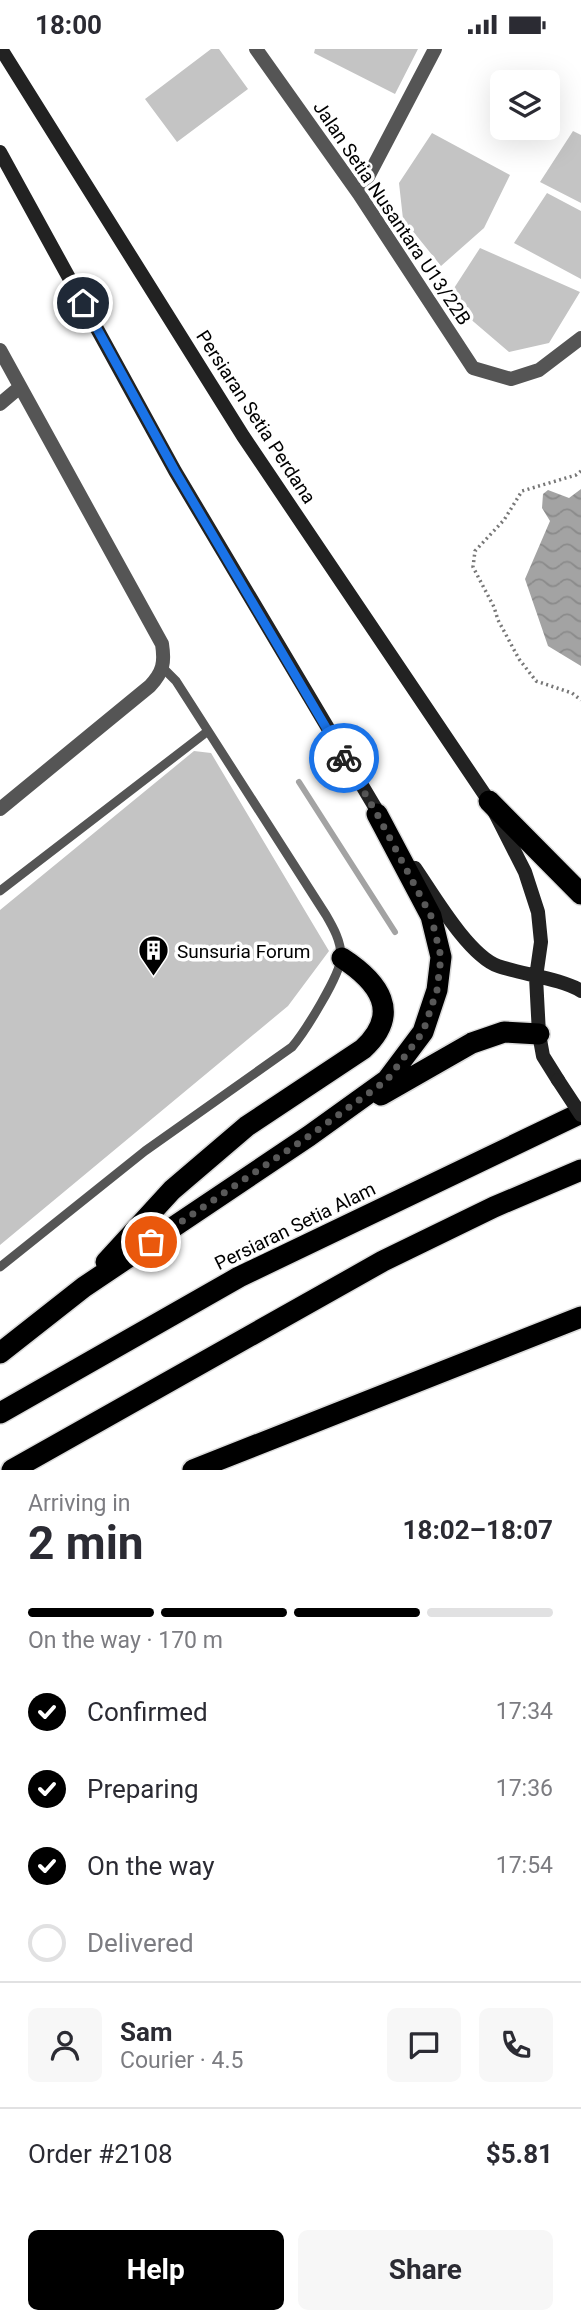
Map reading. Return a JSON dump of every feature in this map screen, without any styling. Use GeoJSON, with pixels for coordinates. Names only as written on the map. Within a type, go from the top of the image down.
{"type":"FeatureCollection","features":[{"type":"Feature","properties":{"kind":"highway"},"geometry":{"type":"LineString","coordinates":[[489,801],[581,894]]}},
{"type":"Feature","properties":{"kind":"highway"},"geometry":{"type":"LineString","coordinates":[[0,1353],[84,1287],[309,1136],[387,1080],[423,1032],[437,990],[441,957],[431,916],[377,814]]}},
{"type":"Feature","properties":{"kind":"highway"},"geometry":{"type":"LineString","coordinates":[[84,1287],[172,1190],[247,1126],[363,1049],[374,1038],[382,1026],[383,1010],[376,989],[358,969],[342,958]]}},
{"type":"Feature","properties":{"kind":"highway"},"geometry":{"type":"LineString","coordinates":[[309,1136],[472,1043],[504,1032],[538,1034]]}},
{"type":"Feature","properties":{"kind":"highway","name":"Persiaran Setia Alam"},"geometry":{"type":"LineString","coordinates":[[0,1413],[239,1277],[581,1114]]}},
{"type":"Feature","properties":{"kind":"highway"},"geometry":{"type":"LineString","coordinates":[[12,1470],[383,1261],[494,1207],[581,1170]]}},
{"type":"Feature","properties":{"kind":"highway"},"geometry":{"type":"LineString","coordinates":[[193,1470],[581,1317]]}},
{"type":"Feature","properties":{"kind":"main road","name":"Persiaran Setia Perdana"},"geometry":{"type":"LineString","coordinates":[[1,49],[243,436],[489,801],[524,871],[538,912],[541,942],[536,977],[538,1034],[542,1056],[581,1114]]}},
{"type":"Feature","properties":{"kind":"main road"},"geometry":{"type":"LineString","coordinates":[[0,152],[175,471],[377,814],[458,930],[478,953],[495,965],[581,991]]}},
{"type":"Feature","properties":{"kind":"street","name":"Jalan Setia Nusantara U13/22B"},"geometry":{"type":"LineString","coordinates":[[256,49],[359,194],[473,368],[511,379],[539,370],[581,338]]}},
{"type":"Feature","properties":{"kind":"street"},"geometry":{"type":"LineString","coordinates":[[359,194],[435,49]]}},
{"type":"Feature","properties":{"kind":"street"},"geometry":{"type":"LineString","coordinates":[[0,350],[162,644],[163,668],[150,686],[0,809]]}},
{"type":"Feature","properties":{"kind":"street"},"geometry":{"type":"LineString","coordinates":[[0,404],[20,387]]}},
{"type":"Feature","properties":{"kind":"lane"},"geometry":{"type":"LineString","coordinates":[[0,1267],[145,1151],[292,1047],[306,1031],[342,958],[336,932],[326,915],[176,681],[163,668]]}},
{"type":"Feature","properties":{"kind":"lane"},"geometry":{"type":"LineString","coordinates":[[0,891],[208,731]]}},
{"type":"Feature","properties":{"kind":"path"},"geometry":{"type":"LineString","coordinates":[[581,471],[576,475],[522,491],[504,520],[475,551],[473,567],[519,659],[536,681],[572,693],[581,700]]}},
{"type":"Feature","properties":{"kind":"water"},"geometry":{"type":"Polygon","coordinates":[[[581,489],[581,666],[548,646],[525,579],[550,521],[542,508],[543,494],[548,490],[569,498],[581,489]]]}},
{"type":"Feature","properties":{"kind":"building"},"geometry":{"type":"Polygon","coordinates":[[[211,49],[219,49],[248,89],[177,142],[145,99],[211,49]]]}},
{"type":"Feature","properties":{"kind":"building"},"geometry":{"type":"Polygon","coordinates":[[[315,49],[418,49],[395,94],[314,53],[315,49]]]}},
{"type":"Feature","properties":{"kind":"building"},"geometry":{"type":"Polygon","coordinates":[[[573,131],[581,135],[581,203],[540,182],[573,131]]]}},
{"type":"Feature","properties":{"kind":"building"},"geometry":{"type":"Polygon","coordinates":[[[432,133],[510,175],[484,228],[441,266],[403,219],[399,183],[432,133]]]}},
{"type":"Feature","properties":{"kind":"building"},"geometry":{"type":"Polygon","coordinates":[[[547,193],[581,211],[581,279],[514,243],[547,193]]]}},
{"type":"Feature","properties":{"kind":"building"},"geometry":{"type":"Polygon","coordinates":[[[480,248],[580,292],[549,343],[509,352],[447,299],[480,248]]]}},
{"type":"Feature","properties":{"kind":"building","name":"Sunsuria Forum"},"geometry":{"type":"Polygon","coordinates":[[[194,751],[211,753],[329,951],[288,1006],[0,1245],[0,910],[194,751]]]}},
{"type":"Feature","properties":{"kind":"waterway"},"geometry":{"type":"LineString","coordinates":[[299,782],[395,932]]}},
{"type":"Feature","properties":{"kind":"way so far"},"geometry":{"type":"LineString","coordinates":[[151,1242],[387,1080],[423,1032],[437,990],[441,957],[431,916],[344,758]]}},
{"type":"Feature","properties":{"kind":"place","name":"Sunsuria Forum"},"geometry":{"type":"Point","coordinates":[154,978]}},
{"type":"Feature","properties":{"kind":"route"},"geometry":{"type":"LineString","coordinates":[[83,303],[175,471],[344,758]]}}]}
